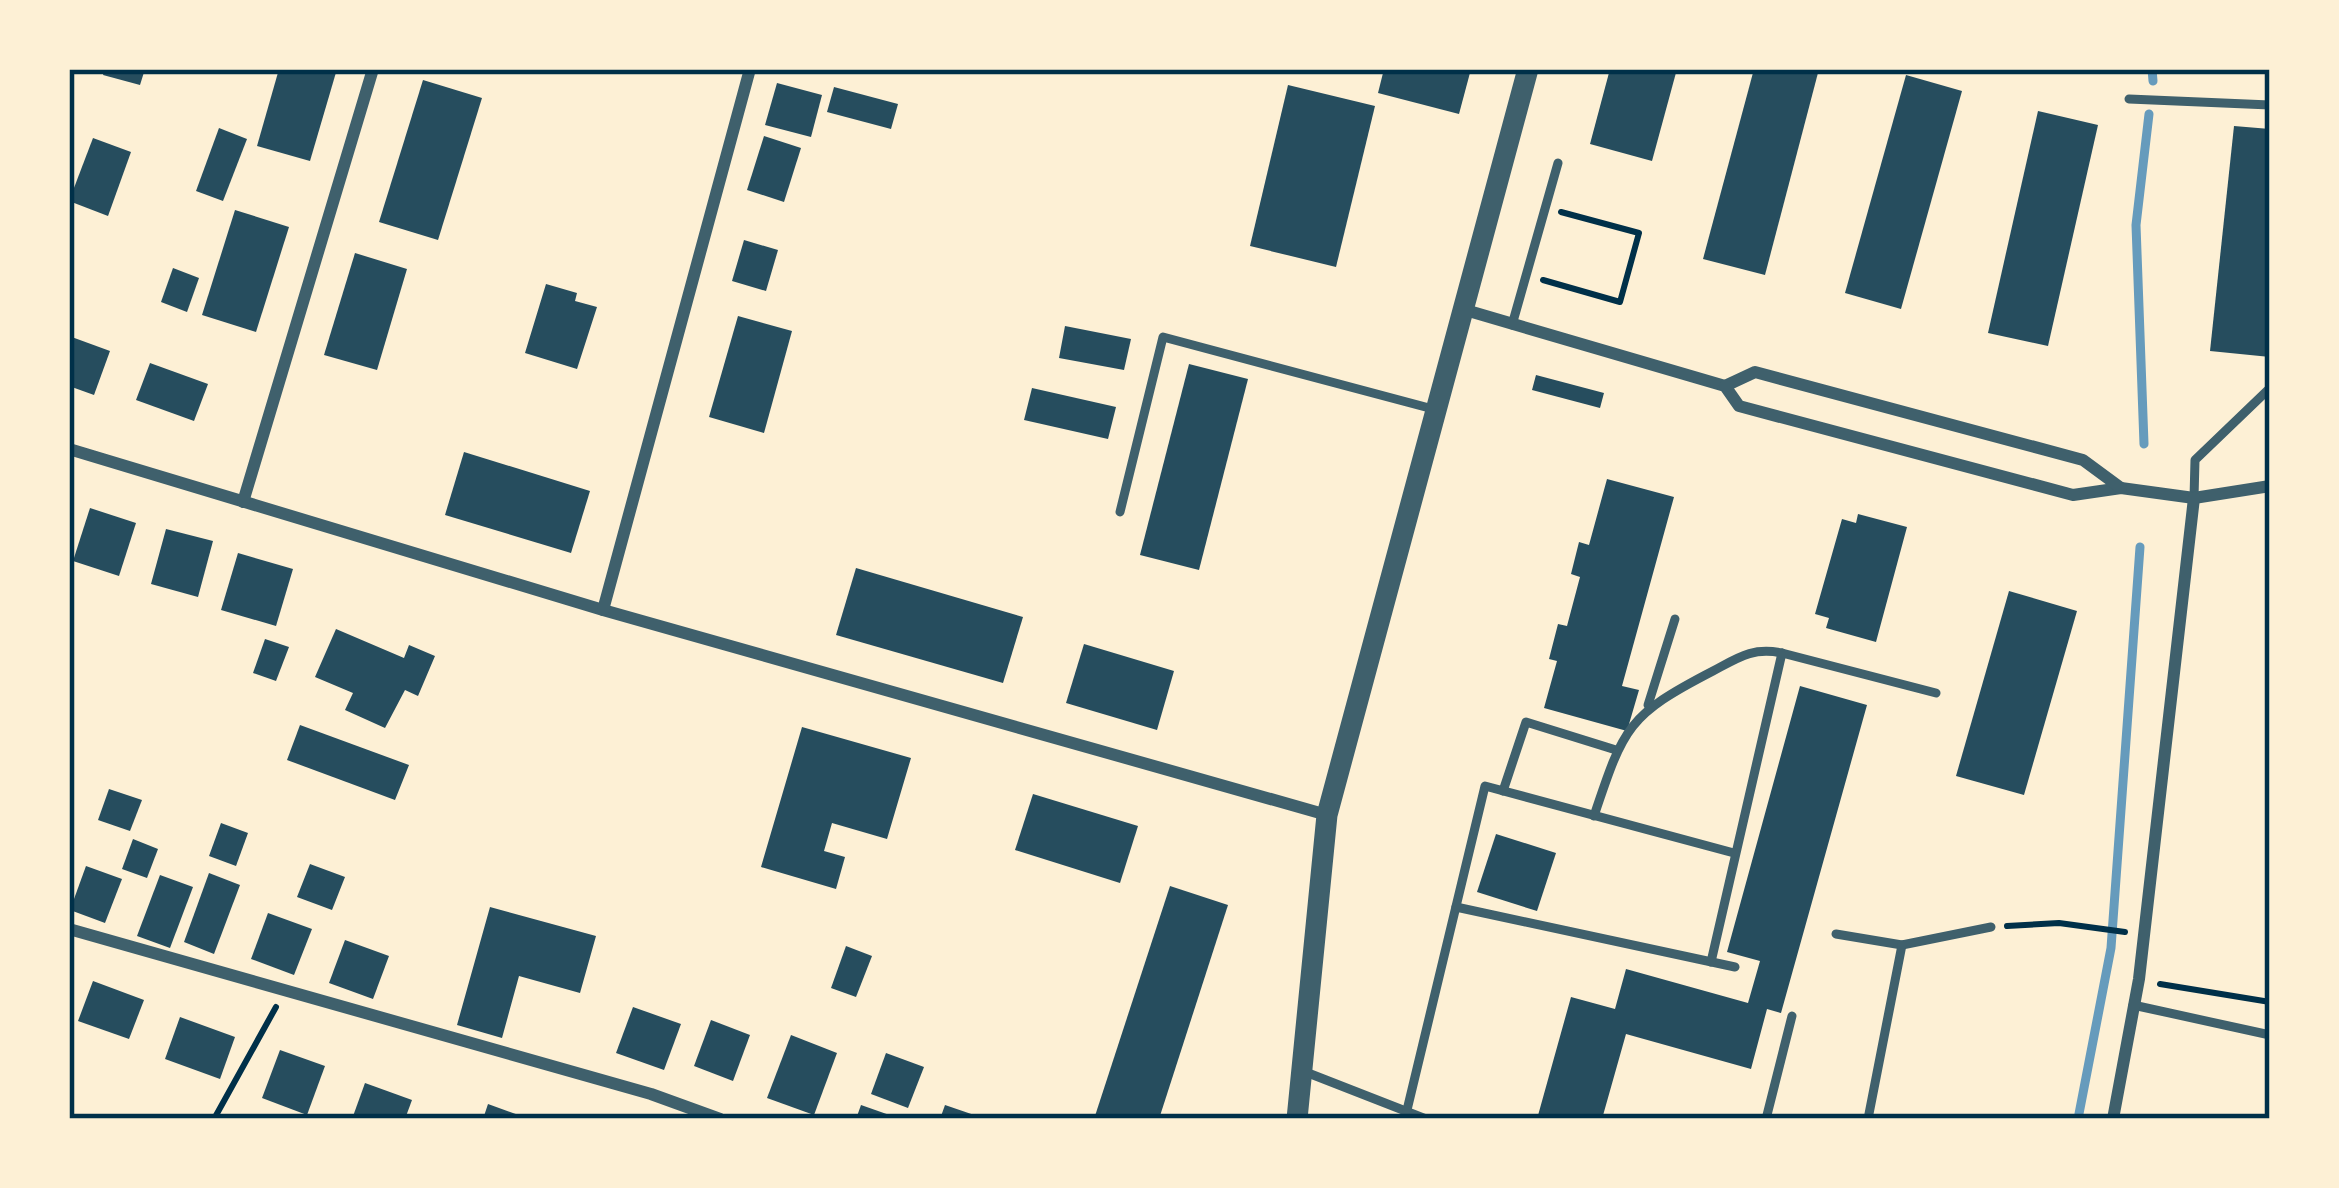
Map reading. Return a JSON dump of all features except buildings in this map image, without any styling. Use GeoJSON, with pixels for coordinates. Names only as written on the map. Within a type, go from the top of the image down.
{"type":"FeatureCollection","features":[{"type":"Feature","properties":{"kind":"street"},"geometry":{"type":"LineString","coordinates":[[243,502],[373,69]]}},
{"type":"Feature","properties":{"kind":"street"},"geometry":{"type":"LineString","coordinates":[[603,610],[750,69]]}},
{"type":"Feature","properties":{"kind":"street"},"geometry":{"type":"LineString","coordinates":[[1297,1119],[1327,815],[1432,410],[1528,69]]}},
{"type":"Feature","properties":{"kind":"street"},"geometry":{"type":"LineString","coordinates":[[1462,309],[1725,386],[1739,406],[2073,495],[2122,488],[2194,498],[2270,487]]}},
{"type":"Feature","properties":{"kind":"street"},"geometry":{"type":"LineString","coordinates":[[1725,386],[1755,372],[2084,460],[2122,488]]}},
{"type":"Feature","properties":{"kind":"street"},"geometry":{"type":"LineString","coordinates":[[69,449],[603,610],[1327,815]]}},
{"type":"Feature","properties":{"kind":"street"},"geometry":{"type":"LineString","coordinates":[[2113,1119],[2138,979],[2194,498]]}},
{"type":"Feature","properties":{"kind":"street"},"geometry":{"type":"LineString","coordinates":[[69,929],[651,1094],[720,1119]]}},
{"type":"Feature","properties":{"kind":"lane"},"geometry":{"type":"LineString","coordinates":[[2129,99],[2270,105]]}},
{"type":"Feature","properties":{"kind":"lane"},"geometry":{"type":"LineString","coordinates":[[1513,326],[1558,164]]}},
{"type":"Feature","properties":{"kind":"lane"},"geometry":{"type":"LineString","coordinates":[[1120,512],[1163,337],[1432,410]]}},
{"type":"Feature","properties":{"kind":"lane"},"geometry":{"type":"LineString","coordinates":[[2194,498],[2195,460],[2270,388]]}},
{"type":"Feature","properties":{"kind":"lane"},"geometry":{"type":"LineString","coordinates":[[1594,816],[1616,750],[1648,705],[1675,619]]}},
{"type":"Feature","properties":{"kind":"lane"},"geometry":{"type":"LineString","coordinates":[[1648,705],[1757,648],[1936,693]]}},
{"type":"Feature","properties":{"kind":"lane"},"geometry":{"type":"LineString","coordinates":[[1711,962],[1782,652]]}},
{"type":"Feature","properties":{"kind":"lane"},"geometry":{"type":"LineString","coordinates":[[1656,678],[1685,685]]}},
{"type":"Feature","properties":{"kind":"lane"},"geometry":{"type":"LineString","coordinates":[[1503,790],[1526,722],[1616,750]]}},
{"type":"Feature","properties":{"kind":"lane"},"geometry":{"type":"LineString","coordinates":[[1407,1110],[1485,786],[1734,853]]}},
{"type":"Feature","properties":{"kind":"lane"},"geometry":{"type":"LineString","coordinates":[[1456,908],[1735,967]]}},
{"type":"Feature","properties":{"kind":"lane"},"geometry":{"type":"LineString","coordinates":[[1836,934],[1902,945],[1991,927]]}},
{"type":"Feature","properties":{"kind":"lane"},"geometry":{"type":"LineString","coordinates":[[1868,1119],[1902,945]]}},
{"type":"Feature","properties":{"kind":"lane"},"geometry":{"type":"LineString","coordinates":[[2133,1005],[2270,1034]]}},
{"type":"Feature","properties":{"kind":"lane"},"geometry":{"type":"LineString","coordinates":[[1766,1119],[1792,1016]]}},
{"type":"Feature","properties":{"kind":"lane"},"geometry":{"type":"LineString","coordinates":[[1301,1071],[1426,1119]]}},
{"type":"Feature","properties":{"kind":"path"},"geometry":{"type":"LineString","coordinates":[[1527,276],[1620,302],[1639,233],[1561,212],[1555,235]]}},
{"type":"Feature","properties":{"kind":"path"},"geometry":{"type":"LineString","coordinates":[[1542,280],[1548,257]]}},
{"type":"Feature","properties":{"kind":"path"},"geometry":{"type":"LineString","coordinates":[[1991,927],[2092,927],[2125,932]]}},
{"type":"Feature","properties":{"kind":"path"},"geometry":{"type":"LineString","coordinates":[[2138,979],[2270,1002]]}},
{"type":"Feature","properties":{"kind":"path"},"geometry":{"type":"LineString","coordinates":[[214,1119],[286,992]]}},
{"type":"Feature","properties":{"kind":"waterway"},"geometry":{"type":"LineString","coordinates":[[2152,69],[2153,81]]}},
{"type":"Feature","properties":{"kind":"waterway"},"geometry":{"type":"LineString","coordinates":[[2144,444],[2136,225],[2149,114]]}},
{"type":"Feature","properties":{"kind":"waterway"},"geometry":{"type":"LineString","coordinates":[[2078,1119],[2111,948],[2140,547]]}}]}
